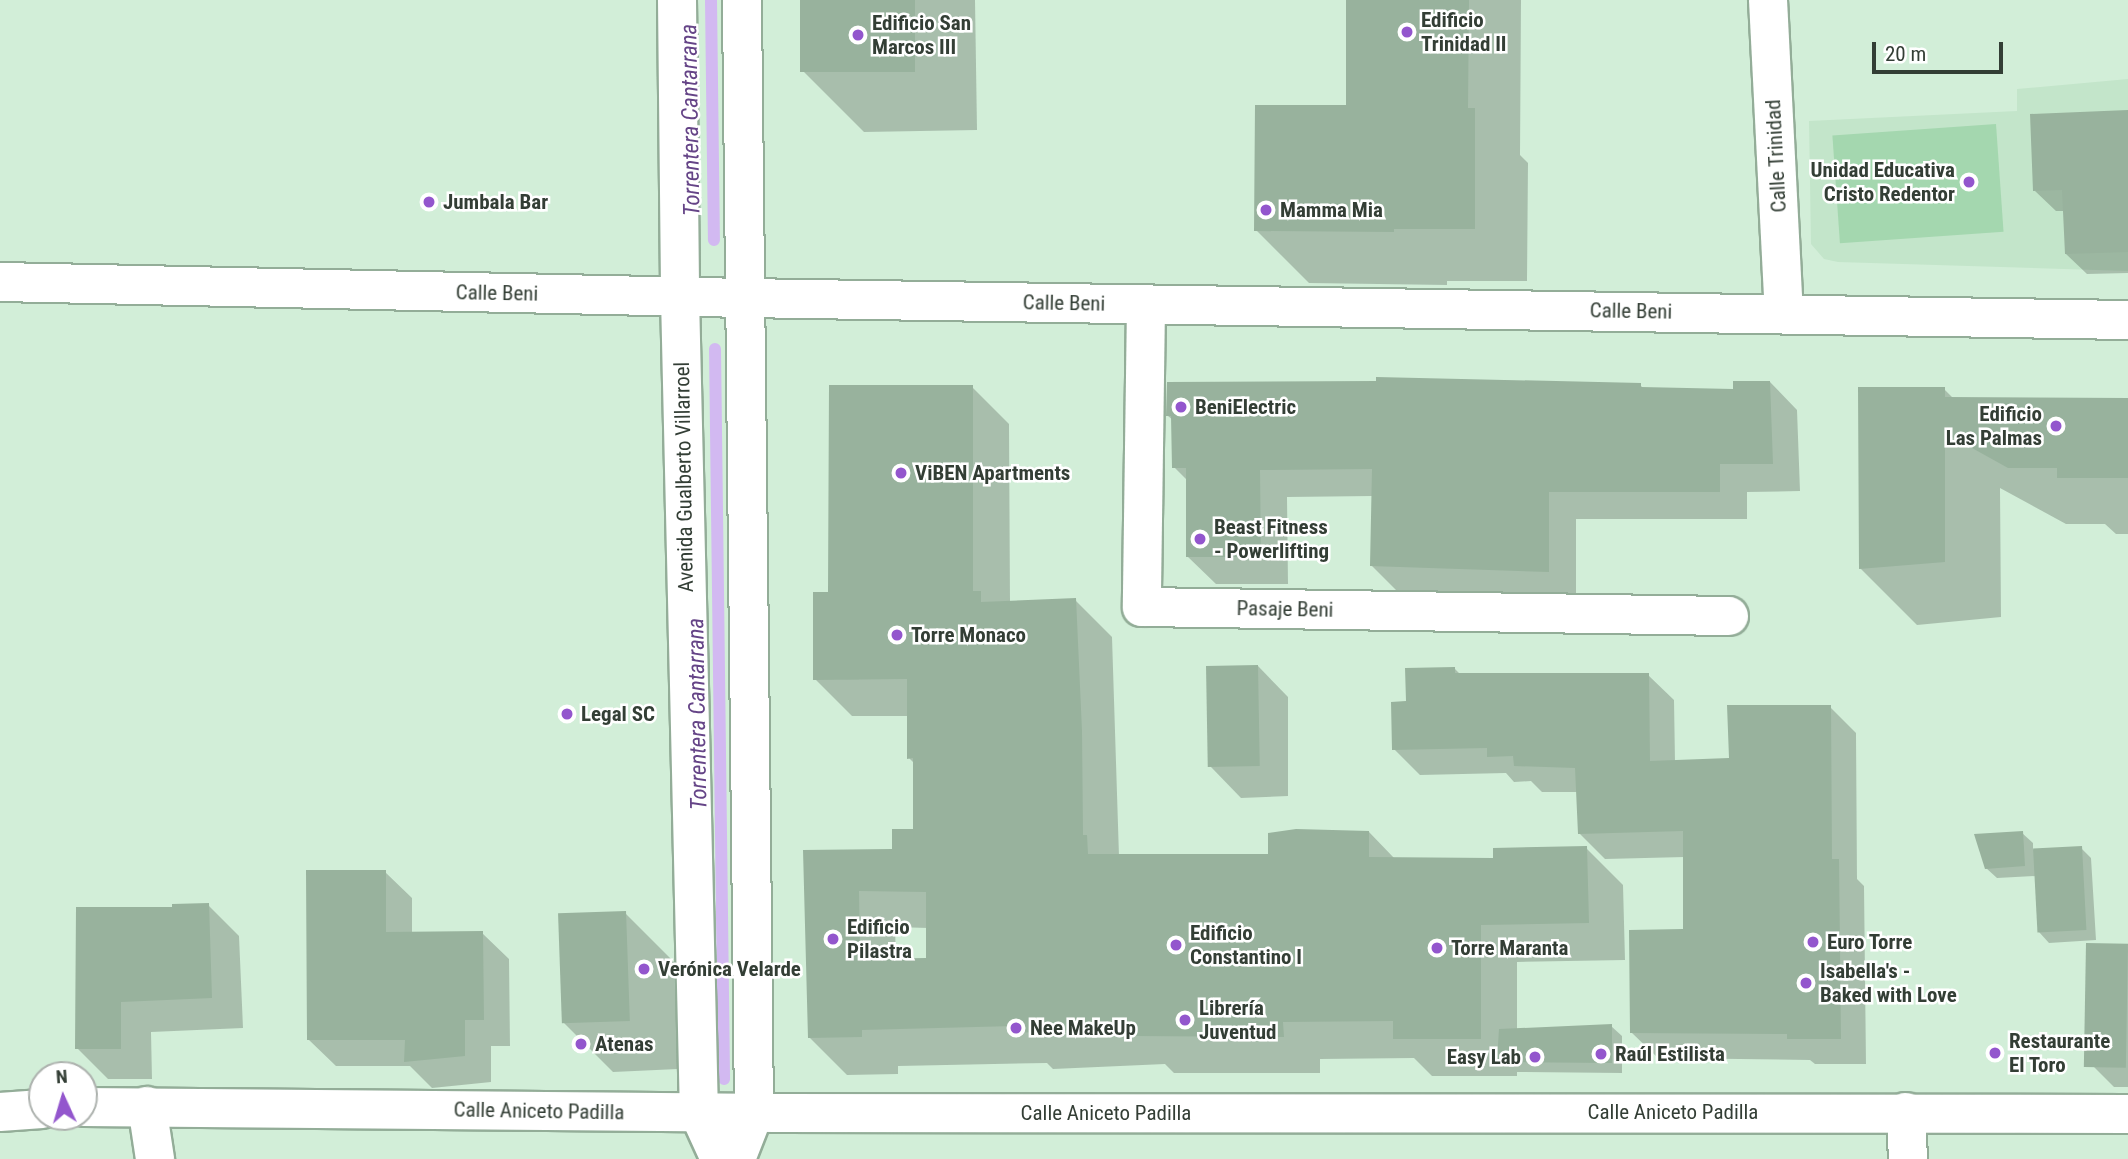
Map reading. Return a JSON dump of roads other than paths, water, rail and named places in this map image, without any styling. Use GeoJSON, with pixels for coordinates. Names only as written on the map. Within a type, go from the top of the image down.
{"type":"FeatureCollection","features":[{"type":"Feature","properties":{"kind":"main road","name":"Avenida Gualberto Villarroel"},"geometry":{"type":"LineString","coordinates":[[677,0],[680,297],[699,1113],[720,1159]]}},
{"type":"Feature","properties":{"kind":"main road"},"geometry":{"type":"LineString","coordinates":[[736,1159],[754,1113],[743,298],[742,0]]}},
{"type":"Feature","properties":{"kind":"main road","name":"Calle Trinidad"},"geometry":{"type":"LineString","coordinates":[[1768,0],[1784,313]]}},
{"type":"Feature","properties":{"kind":"main road","name":"Calle Beni"},"geometry":{"type":"LineString","coordinates":[[0,282],[680,297],[2128,320]]}},
{"type":"Feature","properties":{"kind":"main road","name":"Pasaje Beni"},"geometry":{"type":"LineString","coordinates":[[1146,305],[1142,607],[1729,616]]}},
{"type":"Feature","properties":{"kind":"main road"},"geometry":{"type":"LineString","coordinates":[[147,1106],[155,1159]]}},
{"type":"Feature","properties":{"kind":"main road","name":"Calle Aniceto Padilla"},"geometry":{"type":"LineString","coordinates":[[98,1108],[699,1113],[2128,1114]]}},
{"type":"Feature","properties":{"kind":"main road"},"geometry":{"type":"LineString","coordinates":[[0,1112],[28,1110]]}},
{"type":"Feature","properties":{"kind":"main road"},"geometry":{"type":"LineString","coordinates":[[1906,1112],[1908,1159]]}},
{"type":"Feature","properties":{"kind":"waterway","name":"Torrentera Cantarrana"},"geometry":{"type":"LineString","coordinates":[[711,0],[714,240]]}},
{"type":"Feature","properties":{"kind":"waterway","name":"Torrentera Cantarrana"},"geometry":{"type":"LineString","coordinates":[[715,349],[724,1079]]}},
{"type":"Feature","properties":{"kind":"place","name":"Edificio Trinidad II"},"geometry":{"type":"Point","coordinates":[1407,32]}},
{"type":"Feature","properties":{"kind":"place","name":"Edificio San Marcos III"},"geometry":{"type":"Point","coordinates":[858,35]}},
{"type":"Feature","properties":{"kind":"place","name":"Unidad Educativa Cristo Redentor"},"geometry":{"type":"Point","coordinates":[1969,182]}},
{"type":"Feature","properties":{"kind":"place","name":"Jumbala Bar"},"geometry":{"type":"Point","coordinates":[429,202]}},
{"type":"Feature","properties":{"kind":"place","name":"Mamma Mia"},"geometry":{"type":"Point","coordinates":[1266,210]}},
{"type":"Feature","properties":{"kind":"place","name":"BeniElectric"},"geometry":{"type":"Point","coordinates":[1181,407]}},
{"type":"Feature","properties":{"kind":"place","name":"Edificio Las Palmas"},"geometry":{"type":"Point","coordinates":[2056,426]}},
{"type":"Feature","properties":{"kind":"place","name":"ViBEN Apartments"},"geometry":{"type":"Point","coordinates":[901,473]}},
{"type":"Feature","properties":{"kind":"place","name":"Beast Fitness - Powerlifting"},"geometry":{"type":"Point","coordinates":[1200,539]}},
{"type":"Feature","properties":{"kind":"place","name":"Torre Monaco"},"geometry":{"type":"Point","coordinates":[897,635]}},
{"type":"Feature","properties":{"kind":"place","name":"Legal SC"},"geometry":{"type":"Point","coordinates":[567,714]}},
{"type":"Feature","properties":{"kind":"place","name":"Edificio Pilastra"},"geometry":{"type":"Point","coordinates":[833,939]}},
{"type":"Feature","properties":{"kind":"place","name":"Euro Torre"},"geometry":{"type":"Point","coordinates":[1813,942]}},
{"type":"Feature","properties":{"kind":"place","name":"Edificio Constantino I"},"geometry":{"type":"Point","coordinates":[1176,945]}},
{"type":"Feature","properties":{"kind":"place","name":"Torre Maranta"},"geometry":{"type":"Point","coordinates":[1437,948]}},
{"type":"Feature","properties":{"kind":"place","name":"Verónica Velarde"},"geometry":{"type":"Point","coordinates":[644,969]}},
{"type":"Feature","properties":{"kind":"place","name":"Isabella's - Baked with Love"},"geometry":{"type":"Point","coordinates":[1806,983]}},
{"type":"Feature","properties":{"kind":"place","name":"Librería Juventud"},"geometry":{"type":"Point","coordinates":[1185,1020]}},
{"type":"Feature","properties":{"kind":"place","name":"Nee MakeUp"},"geometry":{"type":"Point","coordinates":[1016,1028]}},
{"type":"Feature","properties":{"kind":"place","name":"Atenas"},"geometry":{"type":"Point","coordinates":[581,1044]}},
{"type":"Feature","properties":{"kind":"place","name":"Restaurante El Toro"},"geometry":{"type":"Point","coordinates":[1995,1053]}},
{"type":"Feature","properties":{"kind":"place","name":"Raúl Estilista"},"geometry":{"type":"Point","coordinates":[1601,1054]}},
{"type":"Feature","properties":{"kind":"place","name":"Easy Lab"},"geometry":{"type":"Point","coordinates":[1535,1057]}}]}
